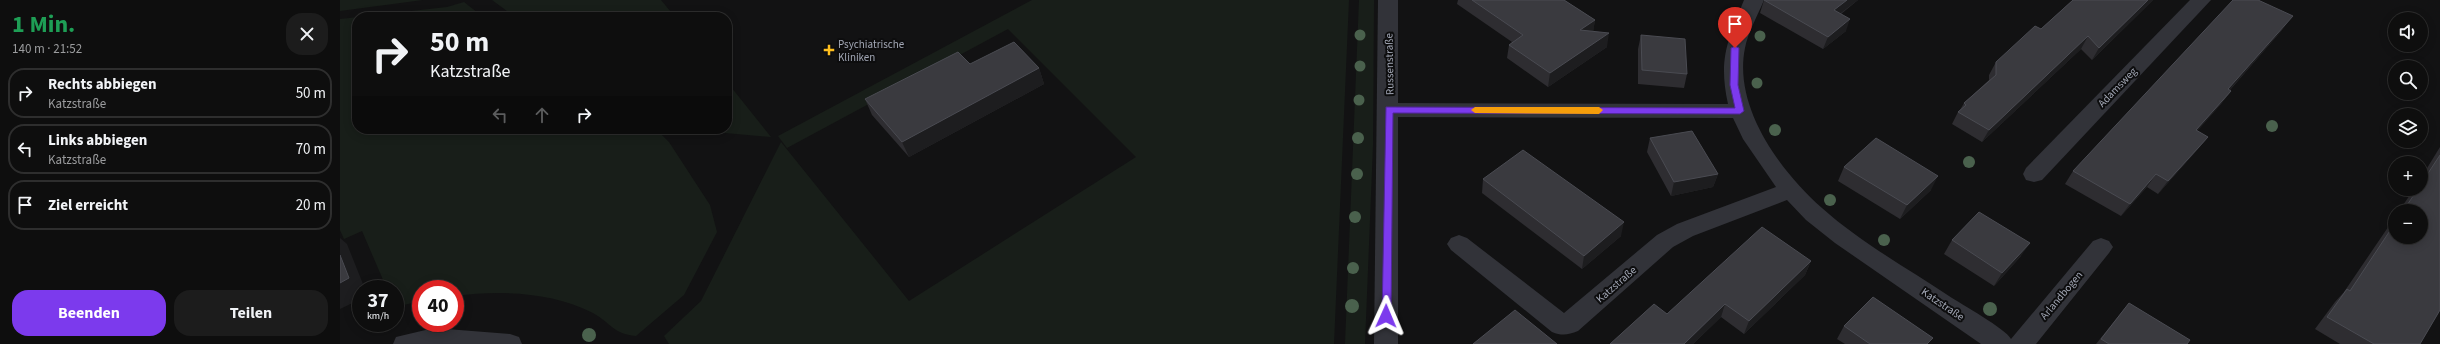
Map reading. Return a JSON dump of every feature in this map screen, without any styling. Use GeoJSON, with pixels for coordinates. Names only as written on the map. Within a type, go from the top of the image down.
{"type":"FeatureCollection","features":[{"type":"Feature","properties":{"kind":"street","name":"Russenstraße"},"geometry":{"type":"LineString","coordinates":[[1386,344],[1389,110],[1388,0]]}},
{"type":"Feature","properties":{"kind":"street","name":"Adamsweg"},"geometry":{"type":"LineString","coordinates":[[2034,174],[2201,0]]}},
{"type":"Feature","properties":{"kind":"street","name":"Katzstraße"},"geometry":{"type":"LineString","coordinates":[[1751,5],[1735,48],[1734,85],[1740,111],[1752,134],[1791,190],[1814,214],[1843,237],[2001,344]]}},
{"type":"Feature","properties":{"kind":"street"},"geometry":{"type":"LineString","coordinates":[[1389,110],[1740,111]]}},
{"type":"Feature","properties":{"kind":"street","name":"Katzstraße"},"geometry":{"type":"LineString","coordinates":[[1459,244],[1561,326],[1569,324],[1665,241],[1685,230],[1791,190]]}},
{"type":"Feature","properties":{"kind":"street","name":"Arlandbogen"},"geometry":{"type":"LineString","coordinates":[[2021,344],[2101,247]]}},
{"type":"Feature","properties":{"kind":"street"},"geometry":{"type":"LineString","coordinates":[[405,344],[434,338],[510,344]]}},
{"type":"Feature","properties":{"kind":"shaded area"},"geometry":{"type":"Polygon","coordinates":[[[340,0],[423,0],[340,11],[340,0]]]}},
{"type":"Feature","properties":{"kind":"shaded area"},"geometry":{"type":"Polygon","coordinates":[[[492,0],[661,0],[671,12],[508,12],[492,0]]]}},
{"type":"Feature","properties":{"kind":"shaded area"},"geometry":{"type":"Polygon","coordinates":[[[1032,0],[1349,0],[1334,344],[669,344],[664,336],[701,301],[781,142],[909,301],[1136,157],[1008,29],[787,148],[778,136],[1032,0]]]}},
{"type":"Feature","properties":{"kind":"shaded area"},"geometry":{"type":"Polygon","coordinates":[[[1359,0],[1374,0],[1373,145],[1365,344],[1345,344],[1359,0]]]}},
{"type":"Feature","properties":{"kind":"shaded area"},"geometry":{"type":"Polygon","coordinates":[[[464,2],[477,12],[402,12],[447,7],[464,2]]]}},
{"type":"Feature","properties":{"kind":"shaded area"},"geometry":{"type":"Polygon","coordinates":[[[352,18],[352,134],[661,134],[669,142],[710,205],[717,232],[684,295],[636,336],[622,333],[593,313],[561,301],[526,294],[490,293],[464,295],[464,280],[412,280],[412,303],[404,305],[404,280],[383,280],[362,231],[344,239],[340,230],[340,19],[352,18]]]}},
{"type":"Feature","properties":{"kind":"shaded area"},"geometry":{"type":"Polygon","coordinates":[[[732,88],[771,137],[732,134],[732,88]]]}},
{"type":"Feature","properties":{"kind":"building"},"geometry":{"type":"Polygon","coordinates":[[[1472,0],[1564,0],[1595,20],[1580,30],[1609,33],[1550,73],[1509,45],[1523,35],[1472,0]]]}},
{"type":"Feature","properties":{"kind":"building"},"geometry":{"type":"Polygon","coordinates":[[[1764,0],[1847,0],[1834,10],[1850,19],[1828,37],[1764,0]]]}},
{"type":"Feature","properties":{"kind":"building"},"geometry":{"type":"Polygon","coordinates":[[[2073,0],[2148,0],[2099,48],[2088,36],[1989,130],[1958,112],[1966,105],[1964,103],[1996,75],[1996,62],[2035,26],[2041,29],[2073,0]]]}},
{"type":"Feature","properties":{"kind":"building"},"geometry":{"type":"Polygon","coordinates":[[[2233,0],[2258,0],[2293,16],[2228,89],[2231,91],[2196,130],[2208,137],[2168,181],[2156,174],[2130,204],[2073,171],[2233,0]]]}},
{"type":"Feature","properties":{"kind":"building"},"geometry":{"type":"Polygon","coordinates":[[[1641,35],[1685,39],[1687,74],[1642,70],[1641,35]]]}},
{"type":"Feature","properties":{"kind":"building"},"geometry":{"type":"Polygon","coordinates":[[[1014,42],[1039,68],[902,142],[865,99],[958,52],[970,64],[1014,42]]]}},
{"type":"Feature","properties":{"kind":"building"},"geometry":{"type":"Polygon","coordinates":[[[1692,131],[1718,174],[1674,182],[1650,138],[1692,131]]]}},
{"type":"Feature","properties":{"kind":"building"},"geometry":{"type":"Polygon","coordinates":[[[1876,138],[1938,176],[1907,205],[1844,167],[1876,138]]]}},
{"type":"Feature","properties":{"kind":"building"},"geometry":{"type":"Polygon","coordinates":[[[1523,150],[1624,222],[1584,256],[1483,179],[1523,150]]]}},
{"type":"Feature","properties":{"kind":"building"},"geometry":{"type":"Polygon","coordinates":[[[2440,155],[2440,310],[2420,344],[2374,344],[2327,317],[2347,289],[2350,291],[2388,234],[2388,244],[2428,244],[2428,204],[2408,204],[2413,196],[2428,196],[2428,173],[2440,155]]]}},
{"type":"Feature","properties":{"kind":"building"},"geometry":{"type":"Polygon","coordinates":[[[1979,212],[2030,243],[2002,273],[1952,240],[1979,212]]]}},
{"type":"Feature","properties":{"kind":"building"},"geometry":{"type":"Polygon","coordinates":[[[1762,227],[1811,261],[1749,321],[1725,304],[1684,344],[1610,344],[1654,304],[1667,314],[1762,227]]]}},
{"type":"Feature","properties":{"kind":"building"},"geometry":{"type":"Polygon","coordinates":[[[340,255],[349,278],[340,283],[340,255]]]}},
{"type":"Feature","properties":{"kind":"building"},"geometry":{"type":"Polygon","coordinates":[[[1873,297],[1933,338],[1927,344],[1870,344],[1844,326],[1873,297]]]}},
{"type":"Feature","properties":{"kind":"building"},"geometry":{"type":"Polygon","coordinates":[[[2129,303],[2190,340],[2187,344],[2109,344],[2101,339],[2129,303]]]}},
{"type":"Feature","properties":{"kind":"building"},"geometry":{"type":"Polygon","coordinates":[[[1515,310],[1557,344],[1473,344],[1515,310]]]}},
{"type":"Feature","properties":{"kind":"slow traffic"},"geometry":{"type":"LineString","coordinates":[[1475,110],[1599,110]]}},
{"type":"Feature","properties":{"kind":"place","name":"Psychiatrische Kliniken"},"geometry":{"type":"Point","coordinates":[829,50]}},
{"type":"Feature","properties":{"kind":"route"},"geometry":{"type":"LineString","coordinates":[[1386,316],[1389,110],[1740,111],[1734,85],[1735,48]]}}]}
